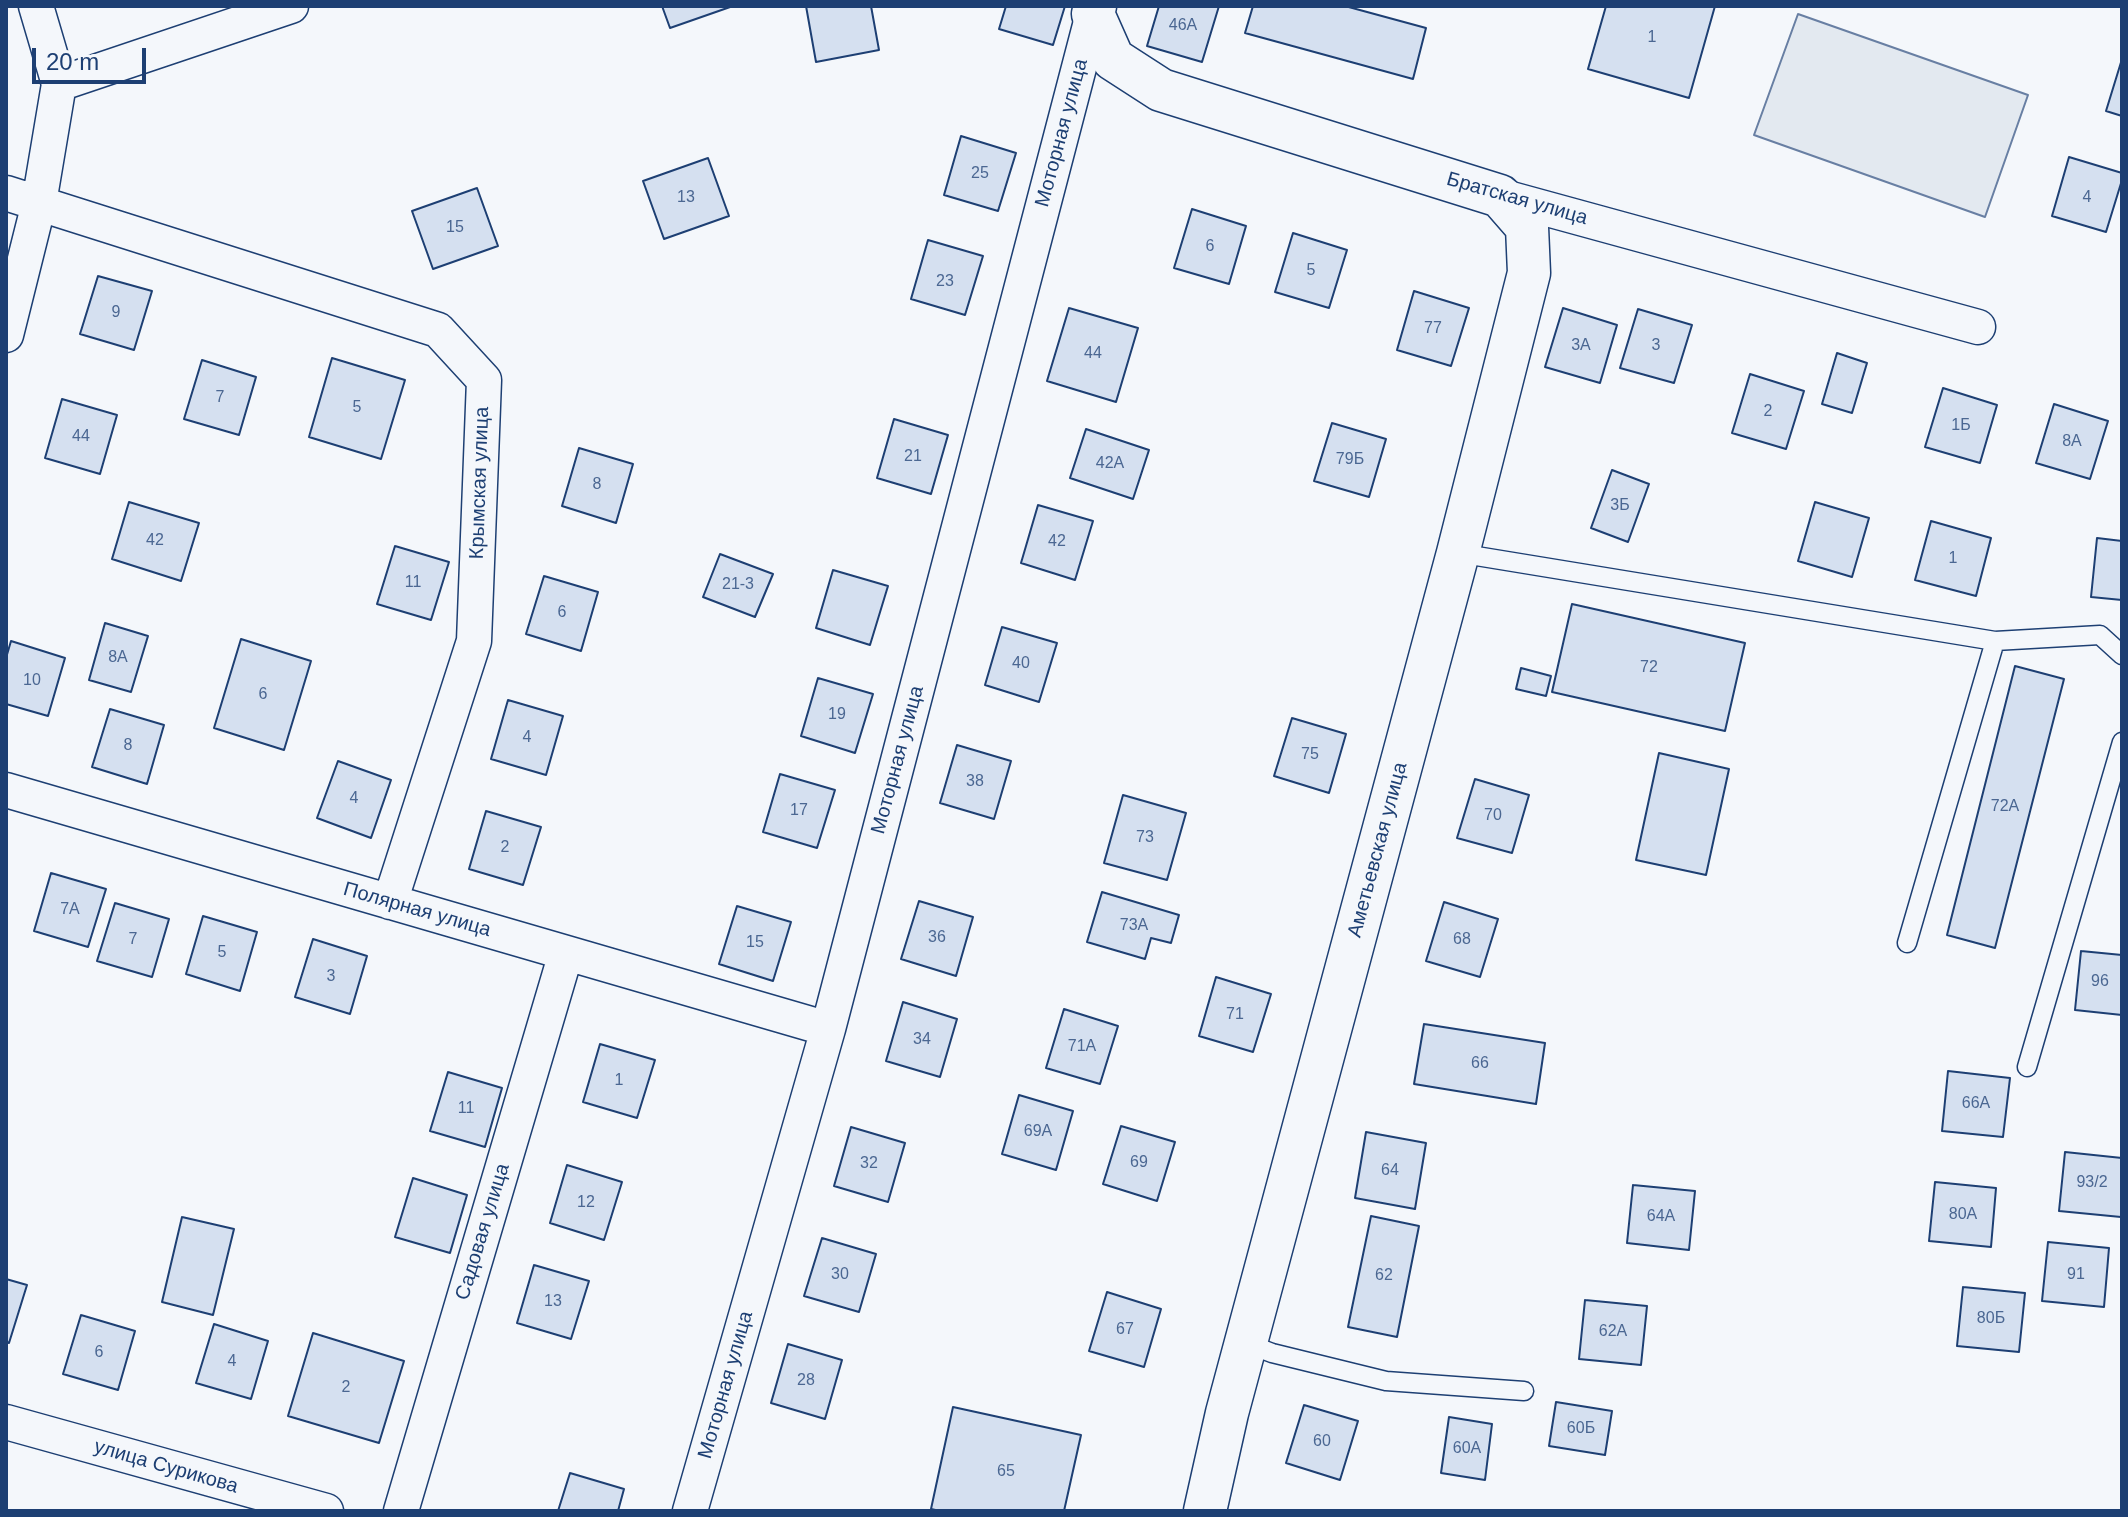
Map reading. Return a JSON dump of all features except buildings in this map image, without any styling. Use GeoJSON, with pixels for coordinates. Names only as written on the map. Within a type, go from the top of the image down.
{"type":"FeatureCollection","features":[{"type":"Feature","properties":{"kind":"street"},"geometry":{"type":"LineString","coordinates":[[6,335],[39,203],[59,84],[36,6]]}},
{"type":"Feature","properties":{"kind":"street"},"geometry":{"type":"LineString","coordinates":[[59,84],[291,6]]}},
{"type":"Feature","properties":{"kind":"street","name":"Братская улица"},"geometry":{"type":"LineString","coordinates":[[1094,10],[1113,59],[1161,90],[1500,196],[1978,327]]}},
{"type":"Feature","properties":{"kind":"street","name":"Моторная улица"},"geometry":{"type":"LineString","coordinates":[[690,1511],[828,1029],[1094,10]]}},
{"type":"Feature","properties":{"kind":"street","name":"Крымская улица"},"geometry":{"type":"LineString","coordinates":[[6,193],[438,330],[484,380],[474,641],[390,902]]}},
{"type":"Feature","properties":{"kind":"street","name":"Аметьевская улица"},"geometry":{"type":"LineString","coordinates":[[1205,1511],[1227,1413],[1458,553],[1529,273],[1527,227],[1500,196]]}},
{"type":"Feature","properties":{"kind":"street","name":"Полярная улица"},"geometry":{"type":"LineString","coordinates":[[6,790],[828,1029]]}},
{"type":"Feature","properties":{"kind":"street","name":"Садовая улица"},"geometry":{"type":"LineString","coordinates":[[401,1511],[566,953]]}},
{"type":"Feature","properties":{"kind":"street","name":"улица Сурикова"},"geometry":{"type":"LineString","coordinates":[[6,1422],[326,1511]]}},
{"type":"Feature","properties":{"kind":"lane"},"geometry":{"type":"LineString","coordinates":[[1458,553],[1995,641],[2100,635],[2122,655]]}},
{"type":"Feature","properties":{"kind":"lane"},"geometry":{"type":"LineString","coordinates":[[1907,943],[1995,641]]}},
{"type":"Feature","properties":{"kind":"lane"},"geometry":{"type":"LineString","coordinates":[[2027,1067],[2122,742]]}},
{"type":"Feature","properties":{"kind":"lane"},"geometry":{"type":"LineString","coordinates":[[1246,1343],[1272,1353],[1386,1381],[1524,1391]]}},
{"type":"Feature","properties":{"kind":"shaded area"},"geometry":{"type":"Polygon","coordinates":[[[1798,14],[2028,95],[1985,217],[1754,135],[1798,14]]]}}]}
